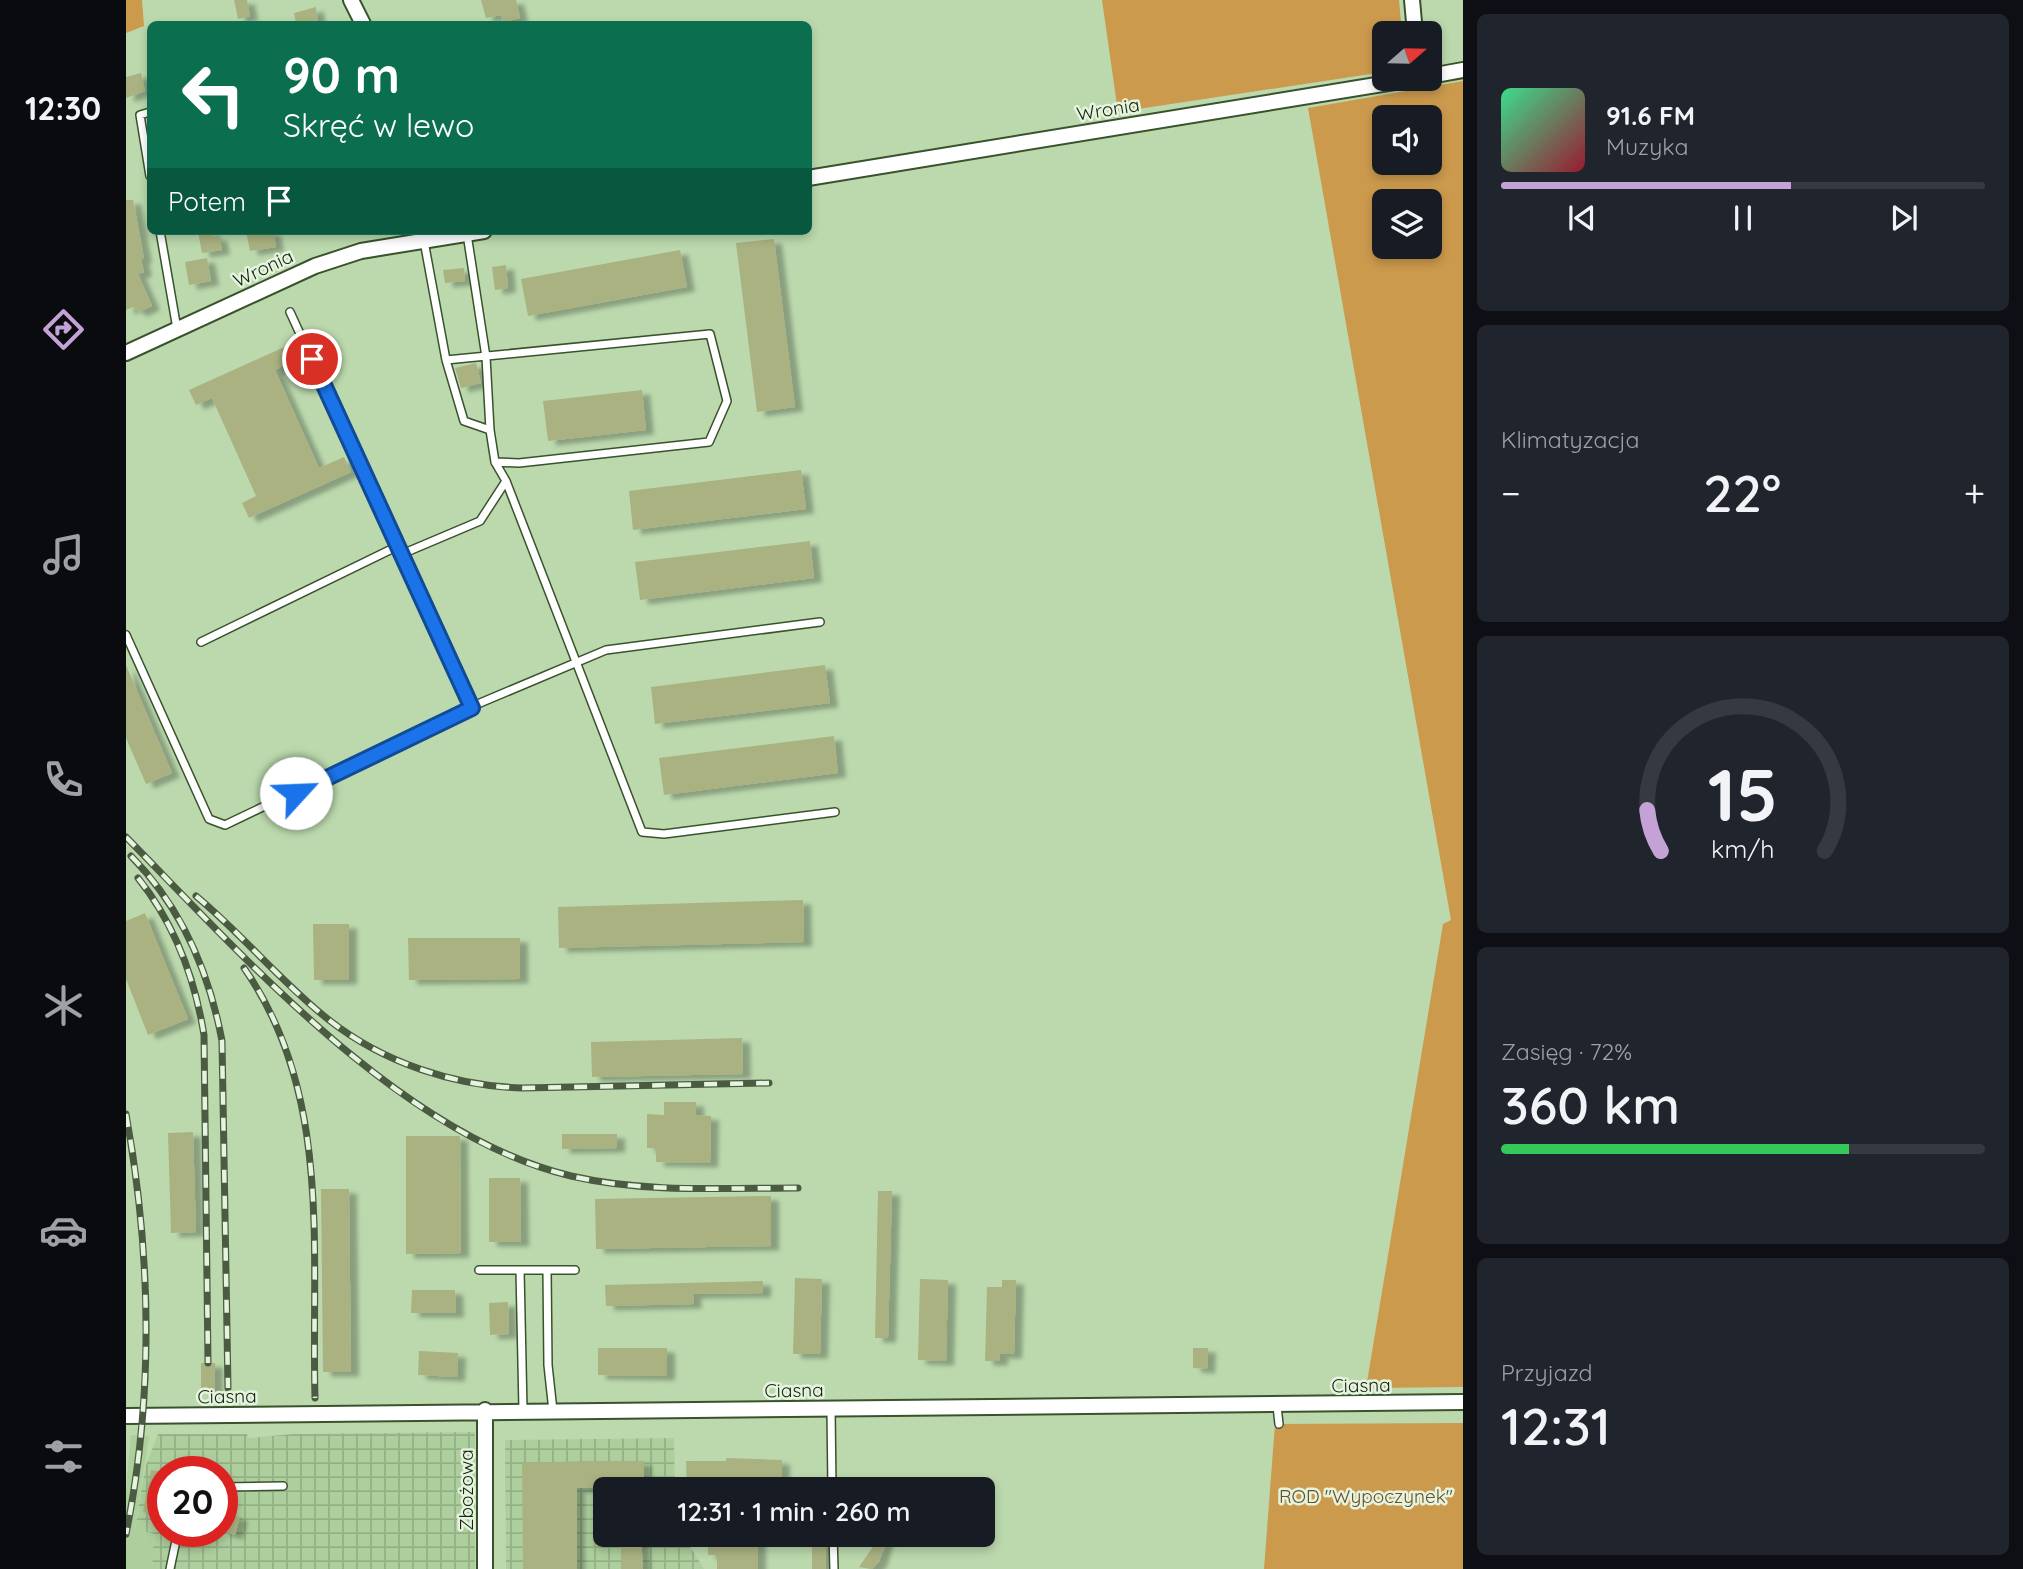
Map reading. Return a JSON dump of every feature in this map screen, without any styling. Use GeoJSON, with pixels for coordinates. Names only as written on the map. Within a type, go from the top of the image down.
{"type":"FeatureCollection","features":[{"type":"Feature","properties":{"kind":"street"},"geometry":{"type":"LineString","coordinates":[[351,0],[362,21]]}},
{"type":"Feature","properties":{"kind":"street"},"geometry":{"type":"LineString","coordinates":[[1412,0],[1414,21]]}},
{"type":"Feature","properties":{"kind":"street"},"geometry":{"type":"LineString","coordinates":[[1442,74],[1463,70]]}},
{"type":"Feature","properties":{"kind":"street","name":"Wronia"},"geometry":{"type":"LineString","coordinates":[[812,177],[1372,86]]}},
{"type":"Feature","properties":{"kind":"street","name":"Wronia"},"geometry":{"type":"LineString","coordinates":[[126,353],[315,266],[422,236],[444,235]]}},
{"type":"Feature","properties":{"kind":"street","name":"Ciasna"},"geometry":{"type":"LineString","coordinates":[[126,1416],[485,1410],[1277,1406],[1463,1402]]}},
{"type":"Feature","properties":{"kind":"street","name":"Zbożowa"},"geometry":{"type":"LineString","coordinates":[[485,1410],[485,1569]]}},
{"type":"Feature","properties":{"kind":"lane"},"geometry":{"type":"LineString","coordinates":[[147,113],[140,115],[147,158]]}},
{"type":"Feature","properties":{"kind":"lane"},"geometry":{"type":"LineString","coordinates":[[161,235],[177,330]]}},
{"type":"Feature","properties":{"kind":"lane"},"geometry":{"type":"LineString","coordinates":[[467,235],[486,356],[490,430],[495,462],[506,481],[642,832],[664,834],[835,812]]}},
{"type":"Feature","properties":{"kind":"lane"},"geometry":{"type":"LineString","coordinates":[[422,236],[446,360],[464,421],[490,430]]}},
{"type":"Feature","properties":{"kind":"lane"},"geometry":{"type":"LineString","coordinates":[[290,312],[472,708]]}},
{"type":"Feature","properties":{"kind":"lane"},"geometry":{"type":"LineString","coordinates":[[446,360],[710,334],[727,401],[709,442],[519,463],[495,462]]}},
{"type":"Feature","properties":{"kind":"lane"},"geometry":{"type":"LineString","coordinates":[[402,554],[480,521],[506,481]]}},
{"type":"Feature","properties":{"kind":"lane"},"geometry":{"type":"LineString","coordinates":[[201,642],[398,546]]}},
{"type":"Feature","properties":{"kind":"lane"},"geometry":{"type":"LineString","coordinates":[[126,635],[209,819],[225,825],[472,708],[606,650],[820,622]]}},
{"type":"Feature","properties":{"kind":"lane"},"geometry":{"type":"LineString","coordinates":[[547,1269],[548,1365],[553,1410]]}},
{"type":"Feature","properties":{"kind":"lane"},"geometry":{"type":"LineString","coordinates":[[479,1270],[575,1269]]}},
{"type":"Feature","properties":{"kind":"lane"},"geometry":{"type":"LineString","coordinates":[[520,1270],[523,1410]]}},
{"type":"Feature","properties":{"kind":"lane"},"geometry":{"type":"LineString","coordinates":[[1277,1406],[1279,1424]]}},
{"type":"Feature","properties":{"kind":"lane"},"geometry":{"type":"LineString","coordinates":[[831,1409],[832,1477]]}},
{"type":"Feature","properties":{"kind":"lane"},"geometry":{"type":"LineString","coordinates":[[238,1487],[283,1486]]}},
{"type":"Feature","properties":{"kind":"lane"},"geometry":{"type":"LineString","coordinates":[[170,1569],[175,1547]]}},
{"type":"Feature","properties":{"kind":"lane"},"geometry":{"type":"LineString","coordinates":[[833,1547],[834,1569]]}},
{"type":"Feature","properties":{"kind":"shaded area"},"geometry":{"type":"Polygon","coordinates":[[[475,1432],[475,1569],[152,1569],[153,1547],[238,1547],[238,1456],[150,1456],[158,1434],[247,1434],[248,1438],[293,1434],[475,1432]]]}},
{"type":"Feature","properties":{"kind":"shaded area"},"geometry":{"type":"Polygon","coordinates":[[[131,1435],[149,1436],[135,1528],[147,1532],[147,1547],[153,1547],[152,1569],[126,1569],[126,1488],[131,1435]]]}},
{"type":"Feature","properties":{"kind":"shaded area"},"geometry":{"type":"Polygon","coordinates":[[[674,1438],[675,1477],[593,1477],[593,1547],[690,1547],[704,1569],[506,1569],[505,1440],[674,1438]]]}},
{"type":"Feature","properties":{"kind":"shaded area"},"geometry":{"type":"Polygon","coordinates":[[[147,1463],[147,1532],[135,1529],[147,1463]]]}},
{"type":"Feature","properties":{"kind":"green space"},"geometry":{"type":"Polygon","coordinates":[[[126,0],[142,0],[144,26],[126,33],[126,0]]]}},
{"type":"Feature","properties":{"kind":"green space"},"geometry":{"type":"Polygon","coordinates":[[[1102,0],[1399,0],[1401,21],[1372,21],[1372,74],[1118,112],[1102,0]]]}},
{"type":"Feature","properties":{"kind":"green space"},"geometry":{"type":"Polygon","coordinates":[[[1463,81],[1463,1387],[1366,1388],[1443,924],[1451,920],[1308,108],[1406,91],[1442,91],[1442,85],[1463,81]]]}},
{"type":"Feature","properties":{"kind":"green space","name":"ROD \"Wypoczynek\""},"geometry":{"type":"Polygon","coordinates":[[[1463,1423],[1463,1569],[1264,1569],[1275,1424],[1463,1423]]]}},
{"type":"Feature","properties":{"kind":"building"},"geometry":{"type":"Polygon","coordinates":[[[234,0],[247,0],[250,16],[238,19],[234,0]]]}},
{"type":"Feature","properties":{"kind":"building"},"geometry":{"type":"Polygon","coordinates":[[[481,0],[516,0],[520,18],[503,21],[501,15],[486,18],[481,0]]]}},
{"type":"Feature","properties":{"kind":"building"},"geometry":{"type":"Polygon","coordinates":[[[316,7],[318,21],[295,21],[294,13],[316,7]]]}},
{"type":"Feature","properties":{"kind":"building"},"geometry":{"type":"Polygon","coordinates":[[[141,73],[145,91],[126,98],[126,77],[141,73]]]}},
{"type":"Feature","properties":{"kind":"building"},"geometry":{"type":"Polygon","coordinates":[[[126,200],[133,200],[144,258],[141,259],[144,272],[138,274],[152,306],[139,312],[133,307],[126,310],[126,200]]]}},
{"type":"Feature","properties":{"kind":"building"},"geometry":{"type":"Polygon","coordinates":[[[199,235],[219,236],[222,250],[202,253],[199,235]]]}},
{"type":"Feature","properties":{"kind":"building"},"geometry":{"type":"Polygon","coordinates":[[[247,235],[274,235],[276,247],[250,251],[247,235]]]}},
{"type":"Feature","properties":{"kind":"building"},"geometry":{"type":"Polygon","coordinates":[[[774,239],[795,407],[757,412],[736,243],[774,239]]]}},
{"type":"Feature","properties":{"kind":"building"},"geometry":{"type":"Polygon","coordinates":[[[680,250],[687,287],[528,316],[521,279],[680,250]]]}},
{"type":"Feature","properties":{"kind":"building"},"geometry":{"type":"Polygon","coordinates":[[[207,258],[211,281],[189,285],[185,262],[207,258]]]}},
{"type":"Feature","properties":{"kind":"building"},"geometry":{"type":"Polygon","coordinates":[[[506,265],[508,288],[495,290],[492,267],[506,265]]]}},
{"type":"Feature","properties":{"kind":"building"},"geometry":{"type":"Polygon","coordinates":[[[464,268],[465,281],[445,283],[443,270],[464,268]]]}},
{"type":"Feature","properties":{"kind":"building"},"geometry":{"type":"Polygon","coordinates":[[[291,344],[298,359],[275,370],[319,468],[344,457],[351,472],[249,518],[242,503],[256,496],[212,398],[196,405],[189,390],[291,344]]]}},
{"type":"Feature","properties":{"kind":"building"},"geometry":{"type":"Polygon","coordinates":[[[476,363],[481,383],[461,388],[455,368],[476,363]]]}},
{"type":"Feature","properties":{"kind":"building"},"geometry":{"type":"Polygon","coordinates":[[[642,390],[646,430],[548,441],[543,401],[642,390]]]}},
{"type":"Feature","properties":{"kind":"building"},"geometry":{"type":"Polygon","coordinates":[[[801,470],[806,509],[633,530],[629,491],[801,470]]]}},
{"type":"Feature","properties":{"kind":"building"},"geometry":{"type":"Polygon","coordinates":[[[810,541],[814,578],[640,600],[635,562],[810,541]]]}},
{"type":"Feature","properties":{"kind":"building"},"geometry":{"type":"Polygon","coordinates":[[[126,665],[172,773],[146,784],[126,738],[126,665]]]}},
{"type":"Feature","properties":{"kind":"building"},"geometry":{"type":"Polygon","coordinates":[[[825,665],[830,703],[655,724],[651,687],[825,665]]]}},
{"type":"Feature","properties":{"kind":"building"},"geometry":{"type":"Polygon","coordinates":[[[834,736],[838,773],[664,795],[659,758],[834,736]]]}},
{"type":"Feature","properties":{"kind":"building"},"geometry":{"type":"Polygon","coordinates":[[[803,900],[804,942],[559,948],[558,907],[803,900]]]}},
{"type":"Feature","properties":{"kind":"building"},"geometry":{"type":"Polygon","coordinates":[[[145,913],[188,1019],[148,1035],[126,979],[126,921],[145,913]]]}},
{"type":"Feature","properties":{"kind":"building"},"geometry":{"type":"Polygon","coordinates":[[[313,924],[349,924],[349,980],[314,980],[313,924]]]}},
{"type":"Feature","properties":{"kind":"building"},"geometry":{"type":"Polygon","coordinates":[[[408,938],[520,938],[520,979],[409,980],[408,938]]]}},
{"type":"Feature","properties":{"kind":"building"},"geometry":{"type":"Polygon","coordinates":[[[742,1038],[743,1074],[592,1077],[591,1042],[742,1038]]]}},
{"type":"Feature","properties":{"kind":"building"},"geometry":{"type":"Polygon","coordinates":[[[664,1102],[696,1102],[696,1115],[711,1116],[710,1163],[656,1162],[656,1148],[647,1148],[647,1114],[664,1115],[664,1102]]]}},
{"type":"Feature","properties":{"kind":"building"},"geometry":{"type":"Polygon","coordinates":[[[193,1132],[196,1232],[171,1233],[168,1133],[193,1132]]]}},
{"type":"Feature","properties":{"kind":"building"},"geometry":{"type":"Polygon","coordinates":[[[562,1134],[617,1134],[617,1148],[562,1149],[562,1134]]]}},
{"type":"Feature","properties":{"kind":"building"},"geometry":{"type":"Polygon","coordinates":[[[406,1136],[460,1136],[461,1253],[406,1254],[406,1136]]]}},
{"type":"Feature","properties":{"kind":"building"},"geometry":{"type":"Polygon","coordinates":[[[489,1178],[520,1178],[521,1242],[489,1242],[489,1178]]]}},
{"type":"Feature","properties":{"kind":"building"},"geometry":{"type":"Polygon","coordinates":[[[321,1189],[349,1189],[351,1372],[323,1372],[321,1189]]]}},
{"type":"Feature","properties":{"kind":"building"},"geometry":{"type":"Polygon","coordinates":[[[878,1191],[892,1191],[888,1338],[875,1338],[878,1191]]]}},
{"type":"Feature","properties":{"kind":"building"},"geometry":{"type":"Polygon","coordinates":[[[771,1196],[771,1246],[596,1249],[595,1199],[771,1196]]]}},
{"type":"Feature","properties":{"kind":"building"},"geometry":{"type":"Polygon","coordinates":[[[795,1278],[822,1279],[820,1354],[793,1354],[795,1278]]]}},
{"type":"Feature","properties":{"kind":"building"},"geometry":{"type":"Polygon","coordinates":[[[920,1279],[948,1280],[946,1361],[918,1360],[920,1279]]]}},
{"type":"Feature","properties":{"kind":"building"},"geometry":{"type":"Polygon","coordinates":[[[1002,1280],[1016,1280],[1014,1354],[1000,1354],[1000,1361],[985,1361],[987,1287],[1002,1287],[1002,1280]]]}},
{"type":"Feature","properties":{"kind":"building"},"geometry":{"type":"Polygon","coordinates":[[[763,1281],[763,1293],[693,1294],[694,1304],[606,1306],[605,1285],[763,1281]]]}},
{"type":"Feature","properties":{"kind":"building"},"geometry":{"type":"Polygon","coordinates":[[[412,1290],[455,1290],[456,1313],[411,1313],[412,1290]]]}},
{"type":"Feature","properties":{"kind":"building"},"geometry":{"type":"Polygon","coordinates":[[[508,1302],[509,1334],[490,1335],[489,1303],[508,1302]]]}},
{"type":"Feature","properties":{"kind":"building"},"geometry":{"type":"Polygon","coordinates":[[[598,1348],[667,1348],[667,1376],[598,1375],[598,1348]]]}},
{"type":"Feature","properties":{"kind":"building"},"geometry":{"type":"Polygon","coordinates":[[[1193,1348],[1208,1348],[1207,1369],[1193,1368],[1193,1348]]]}},
{"type":"Feature","properties":{"kind":"building"},"geometry":{"type":"Polygon","coordinates":[[[419,1351],[458,1353],[457,1377],[418,1375],[419,1351]]]}},
{"type":"Feature","properties":{"kind":"building"},"geometry":{"type":"Polygon","coordinates":[[[201,1363],[215,1363],[215,1391],[201,1391],[201,1363]]]}},
{"type":"Feature","properties":{"kind":"building"},"geometry":{"type":"Polygon","coordinates":[[[726,1458],[782,1460],[782,1477],[687,1477],[686,1461],[726,1461],[726,1458]]]}},
{"type":"Feature","properties":{"kind":"building"},"geometry":{"type":"Polygon","coordinates":[[[644,1461],[644,1477],[593,1477],[593,1488],[577,1488],[577,1569],[523,1569],[522,1463],[644,1461]]]}},
{"type":"Feature","properties":{"kind":"building"},"geometry":{"type":"Polygon","coordinates":[[[147,1491],[147,1513],[143,1512],[147,1491]]]}},
{"type":"Feature","properties":{"kind":"building"},"geometry":{"type":"Polygon","coordinates":[[[621,1547],[642,1547],[643,1569],[621,1569],[621,1547]]]}},
{"type":"Feature","properties":{"kind":"building"},"geometry":{"type":"Polygon","coordinates":[[[708,1547],[758,1547],[758,1569],[717,1569],[717,1555],[708,1555],[708,1547]]]}},
{"type":"Feature","properties":{"kind":"building"},"geometry":{"type":"Polygon","coordinates":[[[812,1547],[826,1547],[826,1569],[812,1569],[812,1547]]]}},
{"type":"Feature","properties":{"kind":"building"},"geometry":{"type":"Polygon","coordinates":[[[873,1547],[883,1547],[879,1562],[872,1569],[859,1567],[873,1547]]]}},
{"type":"Feature","properties":{"kind":"railway"},"geometry":{"type":"LineString","coordinates":[[126,837],[274,986],[329,1036],[387,1083],[447,1123],[508,1155],[571,1176],[627,1185],[798,1188]]}},
{"type":"Feature","properties":{"kind":"railway"},"geometry":{"type":"LineString","coordinates":[[131,856],[164,897],[190,941],[201,965],[222,1041],[228,1388]]}},
{"type":"Feature","properties":{"kind":"railway"},"geometry":{"type":"LineString","coordinates":[[138,878],[151,895],[181,952],[195,993],[204,1035],[208,1363]]}},
{"type":"Feature","properties":{"kind":"railway"},"geometry":{"type":"LineString","coordinates":[[196,896],[329,1020],[373,1048],[421,1069],[471,1083],[523,1088],[769,1083]]}},
{"type":"Feature","properties":{"kind":"railway"},"geometry":{"type":"LineString","coordinates":[[244,968],[272,1017],[292,1068],[305,1121],[314,1231],[315,1398]]}},
{"type":"Feature","properties":{"kind":"railway"},"geometry":{"type":"LineString","coordinates":[[126,1114],[140,1218],[146,1324],[141,1430],[126,1534]]}},
{"type":"Feature","properties":{"kind":"route"},"geometry":{"type":"LineString","coordinates":[[296,793],[472,708],[312,359]]}}]}
